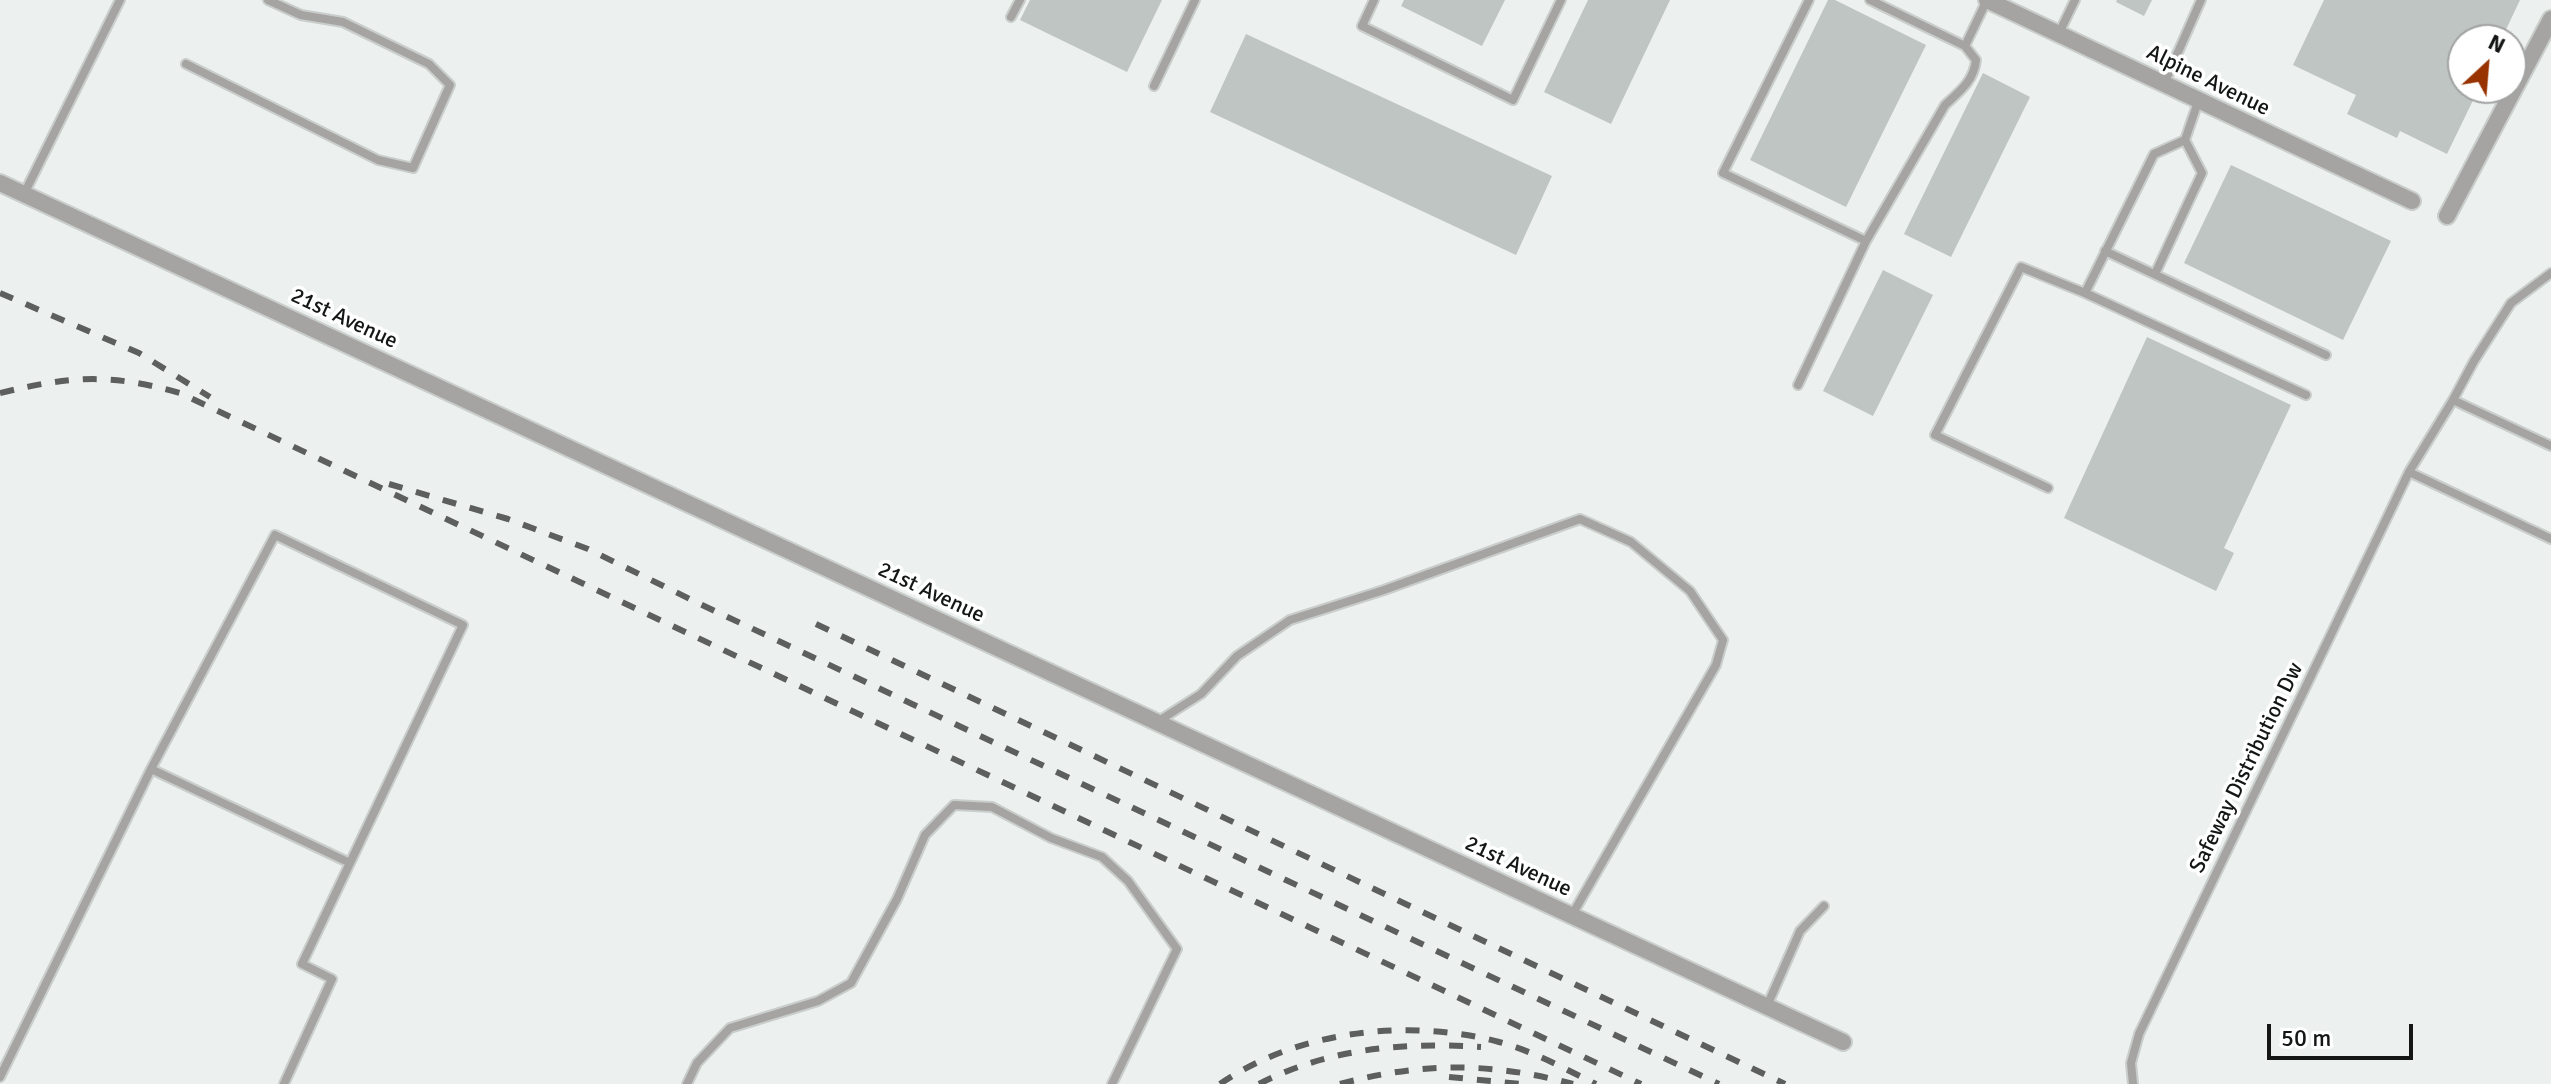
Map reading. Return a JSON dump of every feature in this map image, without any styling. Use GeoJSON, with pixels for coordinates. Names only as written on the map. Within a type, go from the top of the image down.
{"type":"FeatureCollection","features":[{"type":"Feature","properties":{"kind":"street","name":"Alpine Avenue"},"geometry":{"type":"LineString","coordinates":[[1987,0],[2412,201]]}},
{"type":"Feature","properties":{"kind":"street"},"geometry":{"type":"LineString","coordinates":[[2447,216],[2551,19]]}},
{"type":"Feature","properties":{"kind":"street","name":"21st Avenue"},"geometry":{"type":"LineString","coordinates":[[0,183],[1843,1042]]}},
{"type":"Feature","properties":{"kind":"lane"},"geometry":{"type":"LineString","coordinates":[[24,194],[120,0]]}},
{"type":"Feature","properties":{"kind":"lane"},"geometry":{"type":"LineString","coordinates":[[186,64],[378,160],[413,168],[450,85],[429,64],[343,22],[301,15],[268,0]]}},
{"type":"Feature","properties":{"kind":"lane"},"geometry":{"type":"LineString","coordinates":[[1011,17],[1020,0]]}},
{"type":"Feature","properties":{"kind":"lane"},"geometry":{"type":"LineString","coordinates":[[1154,86],[1195,0]]}},
{"type":"Feature","properties":{"kind":"lane"},"geometry":{"type":"LineString","coordinates":[[1374,0],[1362,26],[1513,100],[1561,0]]}},
{"type":"Feature","properties":{"kind":"lane"},"geometry":{"type":"LineString","coordinates":[[1809,0],[1723,173],[1866,241]]}},
{"type":"Feature","properties":{"kind":"lane"},"geometry":{"type":"LineString","coordinates":[[1798,385],[1866,241],[1945,105],[1960,93],[1971,77],[1976,60],[1965,46],[1870,0]]}},
{"type":"Feature","properties":{"kind":"lane"},"geometry":{"type":"LineString","coordinates":[[1965,46],[1987,0]]}},
{"type":"Feature","properties":{"kind":"lane"},"geometry":{"type":"LineString","coordinates":[[2059,34],[2075,0]]}},
{"type":"Feature","properties":{"kind":"lane"},"geometry":{"type":"LineString","coordinates":[[2164,84],[2201,0]]}},
{"type":"Feature","properties":{"kind":"lane"},"geometry":{"type":"LineString","coordinates":[[2155,274],[2202,173],[2185,140],[2198,102]]}},
{"type":"Feature","properties":{"kind":"lane"},"geometry":{"type":"LineString","coordinates":[[2085,293],[2154,154],[2185,140]]}},
{"type":"Feature","properties":{"kind":"lane"},"geometry":{"type":"LineString","coordinates":[[2105,251],[2326,355]]}},
{"type":"Feature","properties":{"kind":"lane"},"geometry":{"type":"LineString","coordinates":[[2048,488],[1935,435],[2021,267],[2085,293],[2306,395]]}},
{"type":"Feature","properties":{"kind":"lane","name":"Safeway Distribution Dw"},"geometry":{"type":"LineString","coordinates":[[2133,1084],[2131,1063],[2139,1034],[2409,472],[2511,303],[2551,273]]}},
{"type":"Feature","properties":{"kind":"lane"},"geometry":{"type":"LineString","coordinates":[[2453,400],[2551,446]]}},
{"type":"Feature","properties":{"kind":"lane"},"geometry":{"type":"LineString","coordinates":[[2409,472],[2551,539]]}},
{"type":"Feature","properties":{"kind":"lane"},"geometry":{"type":"LineString","coordinates":[[1157,722],[1201,694],[1237,656],[1290,620],[1384,590],[1580,519],[1631,542],[1690,591],[1723,640],[1716,665],[1572,916]]}},
{"type":"Feature","properties":{"kind":"lane"},"geometry":{"type":"LineString","coordinates":[[0,1077],[151,769],[275,535],[463,625],[302,964],[332,979],[284,1084]]}},
{"type":"Feature","properties":{"kind":"lane"},"geometry":{"type":"LineString","coordinates":[[151,769],[350,863]]}},
{"type":"Feature","properties":{"kind":"lane"},"geometry":{"type":"LineString","coordinates":[[687,1084],[697,1063],[730,1028],[818,1001],[851,983],[897,899],[925,835],[954,805],[992,807],[1051,838],[1102,857],[1128,881],[1177,949],[1112,1084]]}},
{"type":"Feature","properties":{"kind":"lane"},"geometry":{"type":"LineString","coordinates":[[1767,1007],[1800,931],[1824,906]]}},
{"type":"Feature","properties":{"kind":"building"},"geometry":{"type":"Polygon","coordinates":[[[1030,0],[1162,0],[1127,72],[1020,20],[1030,0]]]}},
{"type":"Feature","properties":{"kind":"building"},"geometry":{"type":"Polygon","coordinates":[[[1404,0],[1505,0],[1482,46],[1401,6],[1404,0]]]}},
{"type":"Feature","properties":{"kind":"building"},"geometry":{"type":"Polygon","coordinates":[[[1588,0],[1670,0],[1611,124],[1544,92],[1588,0]]]}},
{"type":"Feature","properties":{"kind":"building"},"geometry":{"type":"Polygon","coordinates":[[[1828,0],[1835,0],[1926,45],[1846,207],[1750,160],[1828,0]]]}},
{"type":"Feature","properties":{"kind":"building"},"geometry":{"type":"Polygon","coordinates":[[[2117,0],[2152,0],[2144,16],[2117,0]]]}},
{"type":"Feature","properties":{"kind":"building"},"geometry":{"type":"Polygon","coordinates":[[[2324,0],[2520,0],[2509,24],[2447,24],[2447,104],[2471,104],[2447,154],[2400,131],[2397,138],[2347,114],[2356,95],[2293,65],[2324,0]]]}},
{"type":"Feature","properties":{"kind":"building"},"geometry":{"type":"Polygon","coordinates":[[[1246,34],[1552,176],[1516,255],[1210,112],[1246,34]]]}},
{"type":"Feature","properties":{"kind":"building"},"geometry":{"type":"Polygon","coordinates":[[[1983,73],[2030,97],[1951,257],[1904,234],[1983,73]]]}},
{"type":"Feature","properties":{"kind":"building"},"geometry":{"type":"Polygon","coordinates":[[[2231,165],[2391,241],[2343,340],[2184,263],[2231,165]]]}},
{"type":"Feature","properties":{"kind":"building"},"geometry":{"type":"Polygon","coordinates":[[[1883,270],[1933,295],[1873,416],[1823,391],[1883,270]]]}},
{"type":"Feature","properties":{"kind":"building"},"geometry":{"type":"Polygon","coordinates":[[[2147,337],[2291,405],[2224,548],[2234,553],[2216,591],[2064,518],[2147,337]]]}},
{"type":"Feature","properties":{"kind":"railway"},"geometry":{"type":"LineString","coordinates":[[0,293],[139,353],[210,397]]}},
{"type":"Feature","properties":{"kind":"railway"},"geometry":{"type":"LineString","coordinates":[[0,393],[48,383],[90,379],[132,382],[180,393],[1641,1084]]}},
{"type":"Feature","properties":{"kind":"railway"},"geometry":{"type":"LineString","coordinates":[[389,484],[508,519],[588,549],[1719,1084]]}},
{"type":"Feature","properties":{"kind":"railway"},"geometry":{"type":"LineString","coordinates":[[816,624],[1785,1084]]}},
{"type":"Feature","properties":{"kind":"railway"},"geometry":{"type":"LineString","coordinates":[[1220,1084],[1284,1051],[1355,1034],[1392,1031],[1429,1031],[1499,1042],[1536,1055],[1596,1084]]}},
{"type":"Feature","properties":{"kind":"railway"},"geometry":{"type":"LineString","coordinates":[[1259,1084],[1312,1062],[1367,1050],[1423,1046],[1481,1047]]}},
{"type":"Feature","properties":{"kind":"railway"},"geometry":{"type":"LineString","coordinates":[[1340,1084],[1399,1072],[1456,1068],[1514,1072],[1573,1084]]}},
{"type":"Feature","properties":{"kind":"railway"},"geometry":{"type":"LineString","coordinates":[[1449,1077],[1521,1084]]}}]}
